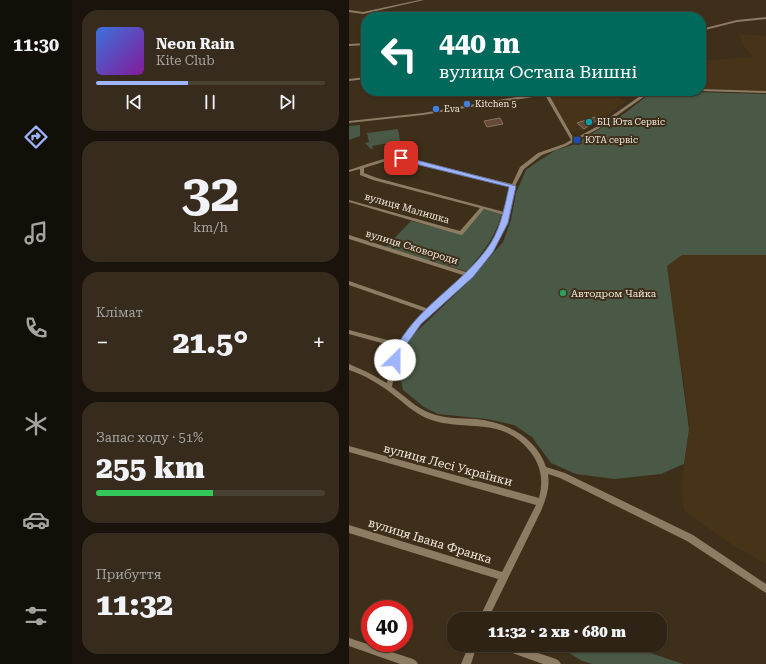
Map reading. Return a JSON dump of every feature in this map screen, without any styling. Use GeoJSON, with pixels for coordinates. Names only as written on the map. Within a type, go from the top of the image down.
{"type":"FeatureCollection","features":[{"type":"Feature","properties":{"kind":"street"},"geometry":{"type":"LineString","coordinates":[[368,12],[423,0]]}},
{"type":"Feature","properties":{"kind":"street"},"geometry":{"type":"LineString","coordinates":[[349,11],[361,13]]}},
{"type":"Feature","properties":{"kind":"street"},"geometry":{"type":"LineString","coordinates":[[706,29],[737,21],[766,18]]}},
{"type":"Feature","properties":{"kind":"street"},"geometry":{"type":"LineString","coordinates":[[349,46],[361,45]]}},
{"type":"Feature","properties":{"kind":"street"},"geometry":{"type":"LineString","coordinates":[[349,80],[361,79]]}},
{"type":"Feature","properties":{"kind":"street"},"geometry":{"type":"LineString","coordinates":[[706,90],[766,92]]}},
{"type":"Feature","properties":{"kind":"street"},"geometry":{"type":"LineString","coordinates":[[349,123],[423,114],[528,96]]}},
{"type":"Feature","properties":{"kind":"street"},"geometry":{"type":"LineString","coordinates":[[547,96],[573,141]]}},
{"type":"Feature","properties":{"kind":"street"},"geometry":{"type":"LineString","coordinates":[[389,388],[391,374],[400,346],[418,322],[470,275],[491,250],[507,214],[513,186],[519,172],[529,161],[540,154],[573,141],[609,120],[643,96]]}},
{"type":"Feature","properties":{"kind":"street"},"geometry":{"type":"LineString","coordinates":[[349,172],[381,161],[396,158],[513,186]]}},
{"type":"Feature","properties":{"kind":"street"},"geometry":{"type":"LineString","coordinates":[[362,168],[361,173],[365,175],[507,214]]}},
{"type":"Feature","properties":{"kind":"street","name":"вулиця Малишка"},"geometry":{"type":"LineString","coordinates":[[349,201],[461,233],[483,208]]}},
{"type":"Feature","properties":{"kind":"street","name":"вулиця Сковороди"},"geometry":{"type":"LineString","coordinates":[[349,237],[470,275]]}},
{"type":"Feature","properties":{"kind":"street"},"geometry":{"type":"LineString","coordinates":[[349,283],[430,311]]}},
{"type":"Feature","properties":{"kind":"street"},"geometry":{"type":"LineString","coordinates":[[349,332],[400,346]]}},
{"type":"Feature","properties":{"kind":"street"},"geometry":{"type":"LineString","coordinates":[[349,367],[363,372],[389,388],[405,402],[429,416],[481,422],[504,428],[524,440],[534,450],[543,469],[545,479],[541,502],[486,612]]}},
{"type":"Feature","properties":{"kind":"street","name":"вулиця Лесі Українки"},"geometry":{"type":"LineString","coordinates":[[349,449],[541,502]]}},
{"type":"Feature","properties":{"kind":"street"},"geometry":{"type":"LineString","coordinates":[[543,469],[562,475],[690,538],[766,588]]}},
{"type":"Feature","properties":{"kind":"street","name":"вулиця Івана Франка"},"geometry":{"type":"LineString","coordinates":[[349,529],[504,577]]}},
{"type":"Feature","properties":{"kind":"street"},"geometry":{"type":"LineString","coordinates":[[349,642],[413,664]]}},
{"type":"Feature","properties":{"kind":"street"},"geometry":{"type":"LineString","coordinates":[[466,664],[470,652]]}},
{"type":"Feature","properties":{"kind":"street"},"geometry":{"type":"LineString","coordinates":[[521,652],[556,664]]}},
{"type":"Feature","properties":{"kind":"shaded area"},"geometry":{"type":"Polygon","coordinates":[[[739,34],[766,36],[766,92],[706,89],[706,61],[753,57],[743,45],[739,34]]]}},
{"type":"Feature","properties":{"kind":"shaded area"},"geometry":{"type":"Polygon","coordinates":[[[553,96],[614,96],[627,102],[586,129],[575,132],[570,130],[551,99],[553,96]]]}},
{"type":"Feature","properties":{"kind":"shaded area"},"geometry":{"type":"Polygon","coordinates":[[[682,255],[766,255],[766,564],[731,544],[684,511],[681,488],[690,425],[667,266],[682,255]]]}},
{"type":"Feature","properties":{"kind":"green space","name":"Автодром Чайка"},"geometry":{"type":"Polygon","coordinates":[[[706,92],[766,94],[766,255],[682,255],[667,266],[689,429],[684,464],[661,474],[615,479],[576,474],[551,463],[532,437],[514,425],[487,419],[438,414],[424,407],[403,390],[399,372],[402,353],[409,339],[469,281],[503,242],[511,220],[516,193],[526,170],[556,150],[575,144],[625,113],[647,96],[706,96],[706,92]]]}},
{"type":"Feature","properties":{"kind":"green space"},"geometry":{"type":"Polygon","coordinates":[[[360,125],[360,136],[349,140],[349,126],[360,125]]]}},
{"type":"Feature","properties":{"kind":"green space"},"geometry":{"type":"Polygon","coordinates":[[[398,129],[400,141],[372,146],[373,149],[365,143],[369,142],[367,133],[398,129]]]}},
{"type":"Feature","properties":{"kind":"green space"},"geometry":{"type":"Polygon","coordinates":[[[485,209],[501,214],[501,216],[491,238],[468,270],[465,271],[386,247],[411,221],[462,234],[485,209]]]}},
{"type":"Feature","properties":{"kind":"green space"},"geometry":{"type":"Polygon","coordinates":[[[568,652],[648,652],[683,664],[592,664],[582,661],[568,652]]]}},
{"type":"Feature","properties":{"kind":"building","name":"БЦ Юта Сервіс"},"geometry":{"type":"Polygon","coordinates":[[[595,117],[599,119],[584,129],[577,123],[595,117]]]}},
{"type":"Feature","properties":{"kind":"building"},"geometry":{"type":"Polygon","coordinates":[[[500,118],[503,124],[487,127],[484,121],[500,118]]]}},
{"type":"Feature","properties":{"kind":"place","name":"Kitchen 5"},"geometry":{"type":"Point","coordinates":[467,104]}},
{"type":"Feature","properties":{"kind":"place","name":"Eva"},"geometry":{"type":"Point","coordinates":[436,109]}},
{"type":"Feature","properties":{"kind":"place","name":"БЦ Юта Сервіс"},"geometry":{"type":"Point","coordinates":[589,122]}},
{"type":"Feature","properties":{"kind":"place","name":"ЮТА сервіс"},"geometry":{"type":"Point","coordinates":[577,140]}},
{"type":"Feature","properties":{"kind":"place","name":"Автодром Чайка"},"geometry":{"type":"Point","coordinates":[563,293]}},
{"type":"Feature","properties":{"kind":"route"},"geometry":{"type":"LineString","coordinates":[[395,360],[400,346],[418,322],[470,275],[491,250],[504,223],[513,186],[498,184],[401,158]]}}]}
